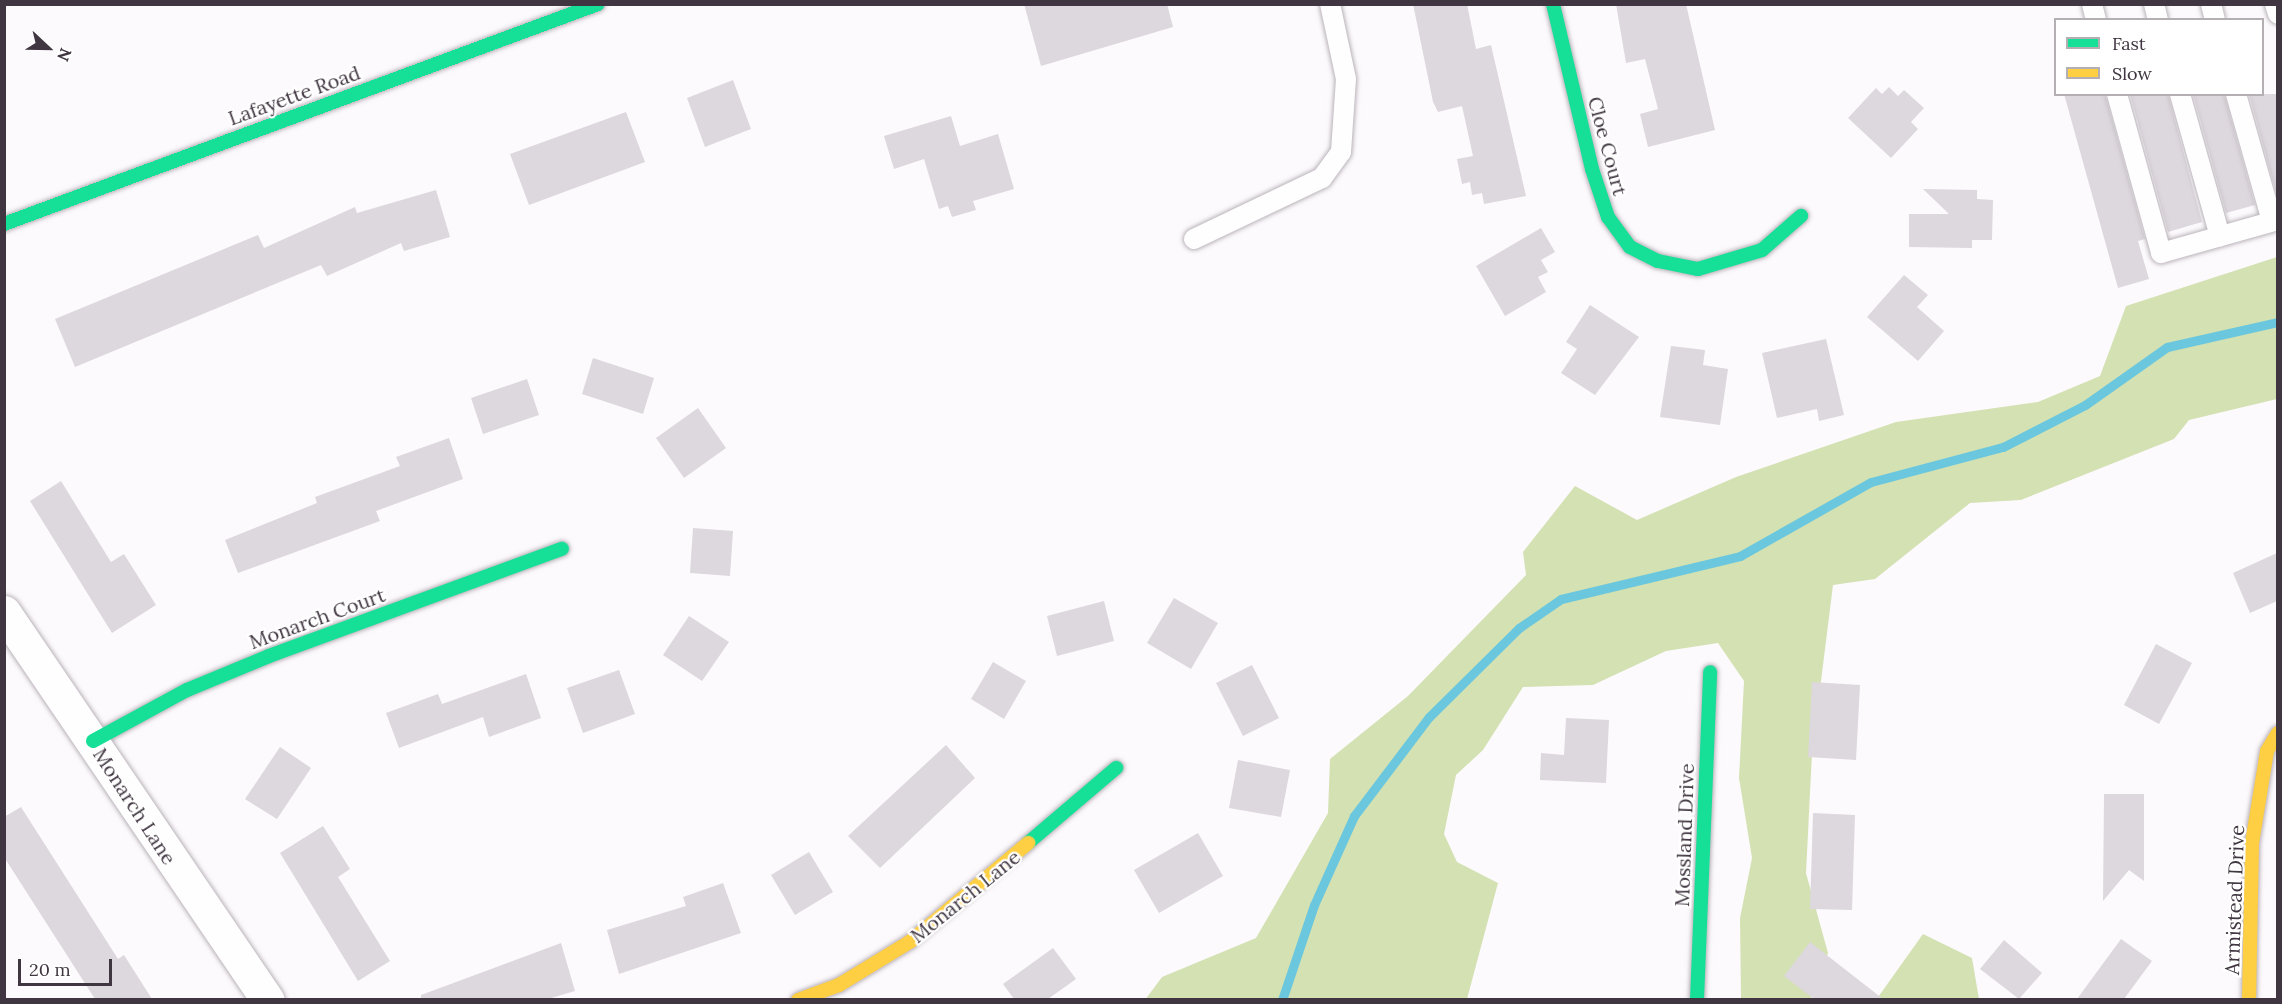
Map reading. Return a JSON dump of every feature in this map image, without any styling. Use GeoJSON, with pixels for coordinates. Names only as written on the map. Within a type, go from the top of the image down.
{"type":"FeatureCollection","features":[{"type":"Feature","properties":{"kind":"street","name":"Lafayette Road"},"geometry":{"type":"LineString","coordinates":[[4,224],[598,4]]}},
{"type":"Feature","properties":{"kind":"street","name":"Cloe Court"},"geometry":{"type":"LineString","coordinates":[[1553,4],[1592,169],[1608,217],[1630,247],[1658,261],[1698,269],[1762,250],[1801,216]]}},
{"type":"Feature","properties":{"kind":"street","name":"Monarch Court"},"geometry":{"type":"LineString","coordinates":[[93,741],[187,690],[268,656],[562,549]]}},
{"type":"Feature","properties":{"kind":"street","name":"Monarch Lane"},"geometry":{"type":"LineString","coordinates":[[4,612],[93,741],[180,876],[268,999]]}},
{"type":"Feature","properties":{"kind":"street","name":"Mossland Drive"},"geometry":{"type":"LineString","coordinates":[[1697,999],[1710,672]]}},
{"type":"Feature","properties":{"kind":"street","name":"Armistead Drive"},"geometry":{"type":"LineString","coordinates":[[2249,999],[2252,843],[2267,751],[2277,733]]}},
{"type":"Feature","properties":{"kind":"street","name":"Monarch Lane"},"geometry":{"type":"LineString","coordinates":[[798,999],[839,985],[911,941],[1116,768]]}},
{"type":"Feature","properties":{"kind":"lane"},"geometry":{"type":"LineString","coordinates":[[1194,239],[1322,178],[1341,152],[1346,79],[1330,4]]}},
{"type":"Feature","properties":{"kind":"lane"},"geometry":{"type":"LineString","coordinates":[[2275,4],[2277,14]]}},
{"type":"Feature","properties":{"kind":"lane"},"geometry":{"type":"LineString","coordinates":[[2118,96],[2161,253],[2275,220],[2237,96]]}},
{"type":"Feature","properties":{"kind":"lane"},"geometry":{"type":"LineString","coordinates":[[2181,96],[2220,236]]}},
{"type":"Feature","properties":{"kind":"green space"},"geometry":{"type":"Polygon","coordinates":[[[2277,257],[2277,399],[2189,420],[2174,439],[2021,500],[1970,503],[1875,579],[1833,585],[1812,753],[1806,873],[1828,953],[1811,999],[1741,999],[1740,918],[1752,858],[1739,778],[1744,681],[1718,643],[1666,651],[1593,685],[1523,687],[1483,750],[1456,775],[1444,834],[1457,862],[1498,883],[1467,999],[1145,1000],[1162,977],[1256,938],[1328,813],[1330,759],[1408,696],[1526,575],[1523,552],[1575,486],[1637,520],[1736,477],[1896,422],[2038,402],[2100,376],[2126,306],[2277,257]]]}},
{"type":"Feature","properties":{"kind":"green space"},"geometry":{"type":"Polygon","coordinates":[[[1923,934],[1972,958],[1979,999],[1876,1000],[1923,934]]]}},
{"type":"Feature","properties":{"kind":"building"},"geometry":{"type":"Polygon","coordinates":[[[1024,4],[1167,4],[1173,27],[1041,66],[1024,4]]]}},
{"type":"Feature","properties":{"kind":"building"},"geometry":{"type":"Polygon","coordinates":[[[1413,4],[1467,4],[1476,49],[1491,45],[1526,196],[1484,204],[1482,193],[1472,195],[1470,182],[1462,184],[1457,159],[1473,156],[1462,106],[1438,112],[1433,102],[1413,4]]]}},
{"type":"Feature","properties":{"kind":"building"},"geometry":{"type":"Polygon","coordinates":[[[1616,4],[1686,4],[1715,130],[1648,147],[1640,114],[1658,109],[1645,59],[1626,63],[1616,4]]]}},
{"type":"Feature","properties":{"kind":"building"},"geometry":{"type":"Polygon","coordinates":[[[733,80],[751,129],[705,147],[687,98],[733,80]]]}},
{"type":"Feature","properties":{"kind":"building"},"geometry":{"type":"Polygon","coordinates":[[[1889,87],[1898,96],[1904,90],[1924,108],[1911,122],[1918,129],[1891,158],[1848,118],[1876,88],[1882,94],[1889,87]]]}},
{"type":"Feature","properties":{"kind":"building"},"geometry":{"type":"Polygon","coordinates":[[[2277,94],[2277,196],[2250,96],[2277,94]]]}},
{"type":"Feature","properties":{"kind":"building"},"geometry":{"type":"Polygon","coordinates":[[[2065,96],[2106,96],[2145,239],[2138,241],[2149,279],[2118,288],[2065,96]]]}},
{"type":"Feature","properties":{"kind":"building"},"geometry":{"type":"Polygon","coordinates":[[[2131,96],[2169,96],[2202,222],[2168,232],[2131,96]]]}},
{"type":"Feature","properties":{"kind":"building"},"geometry":{"type":"Polygon","coordinates":[[[2194,96],[2225,96],[2255,205],[2226,213],[2194,96]]]}},
{"type":"Feature","properties":{"kind":"building"},"geometry":{"type":"Polygon","coordinates":[[[626,112],[645,162],[529,205],[510,154],[626,112]]]}},
{"type":"Feature","properties":{"kind":"building"},"geometry":{"type":"Polygon","coordinates":[[[951,116],[960,146],[998,134],[1014,189],[973,201],[976,210],[952,217],[948,206],[939,209],[924,159],[894,169],[884,136],[951,116]]]}},
{"type":"Feature","properties":{"kind":"building"},"geometry":{"type":"Polygon","coordinates":[[[1923,189],[1977,190],[1977,199],[1993,200],[1992,240],[1972,240],[1972,248],[1909,247],[1909,214],[1949,214],[1923,189]]]}},
{"type":"Feature","properties":{"kind":"building"},"geometry":{"type":"Polygon","coordinates":[[[436,190],[450,237],[404,251],[401,243],[327,276],[321,265],[75,367],[55,319],[258,235],[264,248],[355,207],[357,213],[436,190]]]}},
{"type":"Feature","properties":{"kind":"building"},"geometry":{"type":"Polygon","coordinates":[[[1541,228],[1555,252],[1541,260],[1548,272],[1538,277],[1546,292],[1505,316],[1476,266],[1541,228]]]}},
{"type":"Feature","properties":{"kind":"building"},"geometry":{"type":"Polygon","coordinates":[[[1904,275],[1928,295],[1917,307],[1944,331],[1918,361],[1867,317],[1904,275]]]}},
{"type":"Feature","properties":{"kind":"building"},"geometry":{"type":"Polygon","coordinates":[[[1590,305],[1639,337],[1595,395],[1561,373],[1577,349],[1566,342],[1590,305]]]}},
{"type":"Feature","properties":{"kind":"building"},"geometry":{"type":"Polygon","coordinates":[[[1826,339],[1844,415],[1819,421],[1817,409],[1777,418],[1762,353],[1826,339]]]}},
{"type":"Feature","properties":{"kind":"building"},"geometry":{"type":"Polygon","coordinates":[[[1671,346],[1705,350],[1703,365],[1728,369],[1720,425],[1660,417],[1671,346]]]}},
{"type":"Feature","properties":{"kind":"building"},"geometry":{"type":"Polygon","coordinates":[[[593,358],[654,378],[643,414],[582,394],[593,358]]]}},
{"type":"Feature","properties":{"kind":"building"},"geometry":{"type":"Polygon","coordinates":[[[527,379],[539,415],[483,434],[471,398],[527,379]]]}},
{"type":"Feature","properties":{"kind":"building"},"geometry":{"type":"Polygon","coordinates":[[[698,408],[726,448],[684,478],[656,438],[698,408]]]}},
{"type":"Feature","properties":{"kind":"building"},"geometry":{"type":"Polygon","coordinates":[[[449,438],[463,479],[376,511],[380,521],[238,573],[225,540],[317,503],[315,497],[400,466],[396,457],[449,438]]]}},
{"type":"Feature","properties":{"kind":"building"},"geometry":{"type":"Polygon","coordinates":[[[61,481],[111,562],[124,554],[156,605],[112,633],[30,501],[61,481]]]}},
{"type":"Feature","properties":{"kind":"building"},"geometry":{"type":"Polygon","coordinates":[[[693,528],[733,531],[730,576],[690,573],[693,528]]]}},
{"type":"Feature","properties":{"kind":"building"},"geometry":{"type":"Polygon","coordinates":[[[2277,553],[2277,601],[2250,613],[2233,573],[2277,553]]]}},
{"type":"Feature","properties":{"kind":"building"},"geometry":{"type":"Polygon","coordinates":[[[1174,598],[1218,623],[1191,669],[1147,643],[1174,598]]]}},
{"type":"Feature","properties":{"kind":"building"},"geometry":{"type":"Polygon","coordinates":[[[1104,601],[1114,641],[1057,656],[1047,616],[1104,601]]]}},
{"type":"Feature","properties":{"kind":"building"},"geometry":{"type":"Polygon","coordinates":[[[689,616],[729,642],[702,681],[663,655],[689,616]]]}},
{"type":"Feature","properties":{"kind":"building"},"geometry":{"type":"Polygon","coordinates":[[[2156,644],[2192,663],[2159,724],[2124,705],[2156,644]]]}},
{"type":"Feature","properties":{"kind":"building"},"geometry":{"type":"Polygon","coordinates":[[[993,662],[1026,681],[1004,719],[971,699],[993,662]]]}},
{"type":"Feature","properties":{"kind":"building"},"geometry":{"type":"Polygon","coordinates":[[[1252,665],[1279,718],[1243,736],[1216,683],[1252,665]]]}},
{"type":"Feature","properties":{"kind":"building"},"geometry":{"type":"Polygon","coordinates":[[[619,670],[635,714],[583,733],[567,688],[619,670]]]}},
{"type":"Feature","properties":{"kind":"building"},"geometry":{"type":"Polygon","coordinates":[[[526,674],[541,718],[489,737],[483,717],[399,748],[386,713],[438,694],[442,704],[526,674]]]}},
{"type":"Feature","properties":{"kind":"building"},"geometry":{"type":"Polygon","coordinates":[[[1812,682],[1860,685],[1856,760],[1808,757],[1812,682]]]}},
{"type":"Feature","properties":{"kind":"building"},"geometry":{"type":"Polygon","coordinates":[[[1566,718],[1609,720],[1606,783],[1540,780],[1541,753],[1564,755],[1566,718]]]}},
{"type":"Feature","properties":{"kind":"building"},"geometry":{"type":"Polygon","coordinates":[[[946,745],[975,778],[880,868],[848,836],[946,745]]]}},
{"type":"Feature","properties":{"kind":"building"},"geometry":{"type":"Polygon","coordinates":[[[280,747],[311,768],[277,819],[245,799],[280,747]]]}},
{"type":"Feature","properties":{"kind":"building"},"geometry":{"type":"Polygon","coordinates":[[[1238,760],[1290,770],[1281,817],[1229,808],[1238,760]]]}},
{"type":"Feature","properties":{"kind":"building"},"geometry":{"type":"Polygon","coordinates":[[[2104,794],[2144,794],[2144,881],[2129,870],[2103,901],[2104,794]]]}},
{"type":"Feature","properties":{"kind":"building"},"geometry":{"type":"Polygon","coordinates":[[[21,807],[118,959],[124,955],[152,999],[95,999],[4,857],[4,817],[21,807]]]}},
{"type":"Feature","properties":{"kind":"building"},"geometry":{"type":"Polygon","coordinates":[[[1813,813],[1855,815],[1852,910],[1810,909],[1813,813]]]}},
{"type":"Feature","properties":{"kind":"building"},"geometry":{"type":"Polygon","coordinates":[[[323,826],[350,869],[338,877],[390,961],[358,981],[280,853],[323,826]]]}},
{"type":"Feature","properties":{"kind":"building"},"geometry":{"type":"Polygon","coordinates":[[[1198,833],[1223,876],[1159,913],[1134,870],[1198,833]]]}},
{"type":"Feature","properties":{"kind":"building"},"geometry":{"type":"Polygon","coordinates":[[[809,852],[833,892],[795,915],[771,875],[809,852]]]}},
{"type":"Feature","properties":{"kind":"building"},"geometry":{"type":"Polygon","coordinates":[[[723,883],[741,933],[619,974],[607,930],[686,906],[683,897],[723,883]]]}},
{"type":"Feature","properties":{"kind":"building"},"geometry":{"type":"Polygon","coordinates":[[[2121,939],[2152,961],[2124,999],[2077,999],[2121,939]]]}},
{"type":"Feature","properties":{"kind":"building"},"geometry":{"type":"Polygon","coordinates":[[[2004,940],[2042,973],[2019,999],[1980,969],[2004,940]]]}},
{"type":"Feature","properties":{"kind":"building"},"geometry":{"type":"Polygon","coordinates":[[[1810,942],[1883,999],[1814,999],[1784,976],[1810,942]]]}},
{"type":"Feature","properties":{"kind":"building"},"geometry":{"type":"Polygon","coordinates":[[[561,943],[575,991],[548,999],[421,999],[421,995],[561,943]]]}},
{"type":"Feature","properties":{"kind":"building"},"geometry":{"type":"Polygon","coordinates":[[[1053,948],[1076,979],[1048,999],[1014,999],[1003,984],[1053,948]]]}},
{"type":"Feature","properties":{"kind":"waterway"},"geometry":{"type":"LineString","coordinates":[[1282,1000],[1314,905],[1354,816],[1429,717],[1519,628],[1561,599],[1740,556],[1871,482],[2003,447],[2085,405],[2167,347],[2278,322]]}},
{"type":"Feature","properties":{"kind":"traffic: fast"},"geometry":{"type":"LineString","coordinates":[[4,224],[598,4]]}},
{"type":"Feature","properties":{"kind":"traffic: fast"},"geometry":{"type":"LineString","coordinates":[[1553,4],[1592,169],[1608,217],[1630,247],[1658,261],[1698,269],[1762,250],[1801,216]]}},
{"type":"Feature","properties":{"kind":"traffic: fast"},"geometry":{"type":"LineString","coordinates":[[93,741],[187,690],[269,656],[562,549]]}},
{"type":"Feature","properties":{"kind":"traffic: fast"},"geometry":{"type":"LineString","coordinates":[[1697,1000],[1710,672]]}},
{"type":"Feature","properties":{"kind":"traffic: fast"},"geometry":{"type":"LineString","coordinates":[[1028,843],[1116,768]]}},
{"type":"Feature","properties":{"kind":"traffic: slow"},"geometry":{"type":"LineString","coordinates":[[2249,1000],[2252,843],[2267,751],[2278,733]]}},
{"type":"Feature","properties":{"kind":"traffic: slow"},"geometry":{"type":"LineString","coordinates":[[798,1000],[839,985],[911,941],[1028,843]]}}]}
